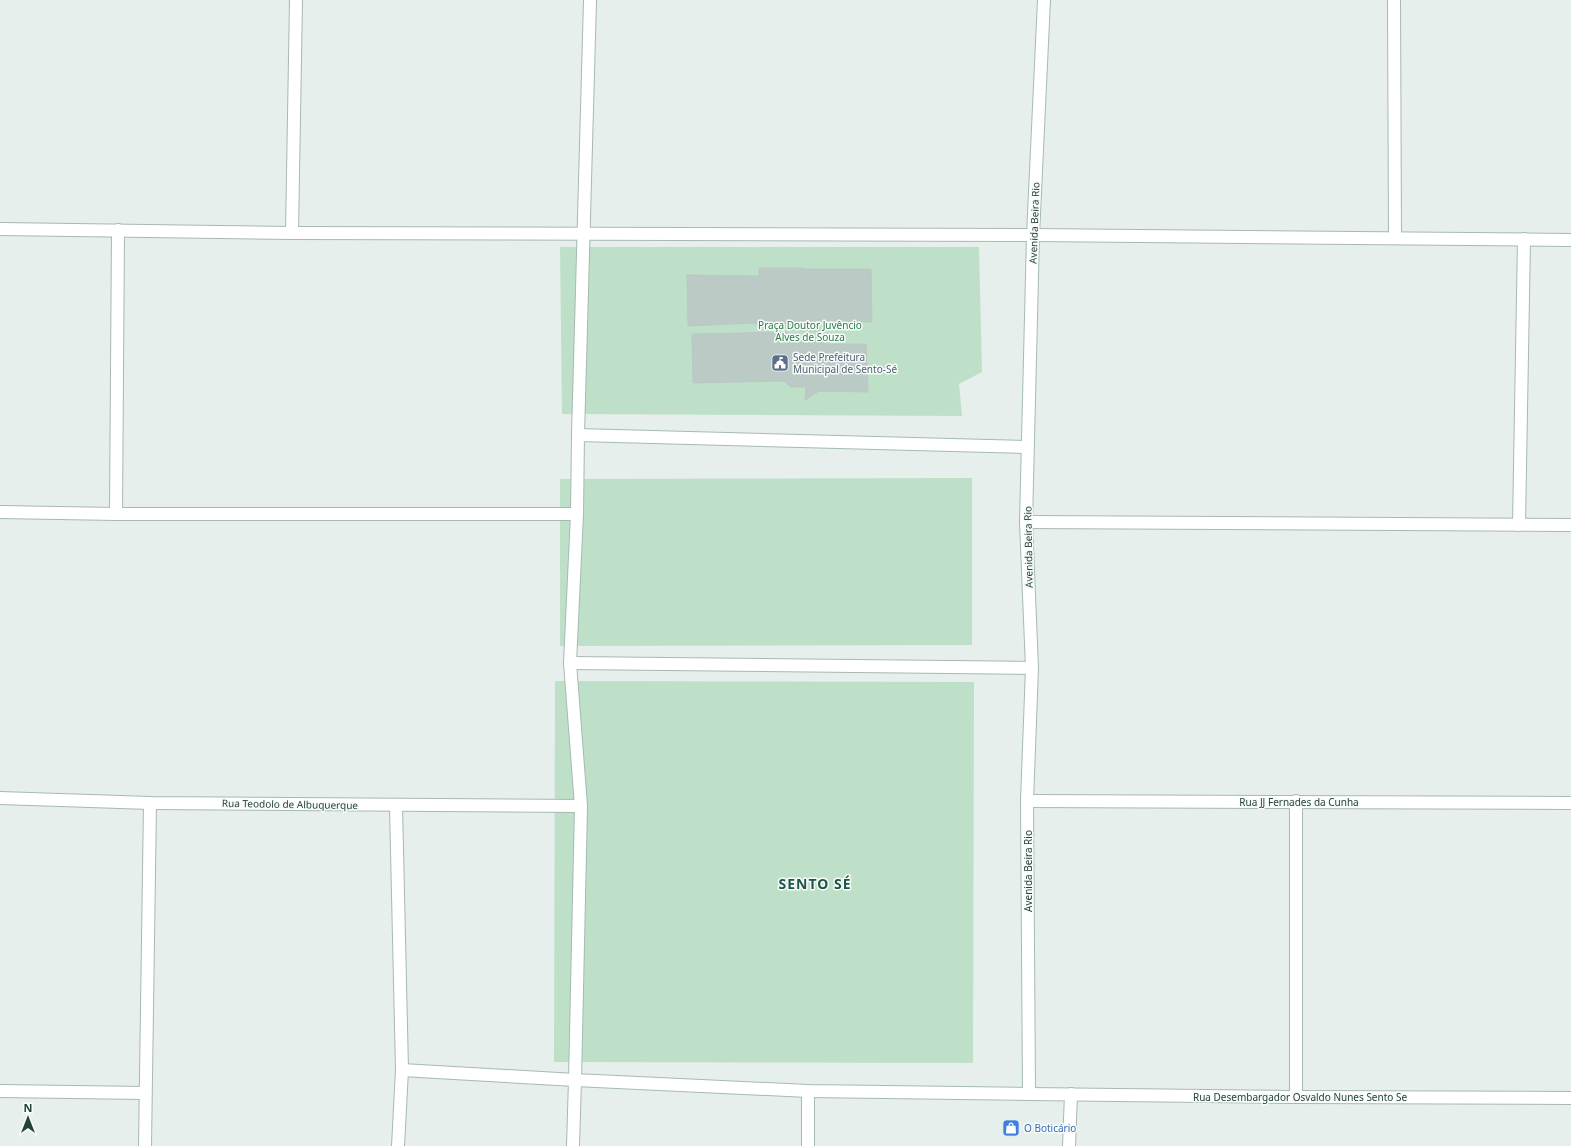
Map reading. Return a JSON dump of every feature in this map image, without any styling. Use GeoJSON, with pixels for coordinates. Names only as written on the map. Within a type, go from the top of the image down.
{"type":"FeatureCollection","features":[{"type":"Feature","properties":{"kind":"street"},"geometry":{"type":"LineString","coordinates":[[292,233],[296,0]]}},
{"type":"Feature","properties":{"kind":"street"},"geometry":{"type":"LineString","coordinates":[[573,1146],[581,806],[570,663],[577,514],[590,0]]}},
{"type":"Feature","properties":{"kind":"street","name":"Avenida Beira Rio"},"geometry":{"type":"LineString","coordinates":[[1029,1094],[1027,801],[1032,668],[1026,522],[1033,235],[1044,0]]}},
{"type":"Feature","properties":{"kind":"street"},"geometry":{"type":"LineString","coordinates":[[1394,0],[1395,238]]}},
{"type":"Feature","properties":{"kind":"street"},"geometry":{"type":"LineString","coordinates":[[0,229],[292,233],[1033,235],[1571,240]]}},
{"type":"Feature","properties":{"kind":"street"},"geometry":{"type":"LineString","coordinates":[[116,514],[118,230]]}},
{"type":"Feature","properties":{"kind":"street"},"geometry":{"type":"LineString","coordinates":[[1519,525],[1524,239]]}},
{"type":"Feature","properties":{"kind":"street"},"geometry":{"type":"LineString","coordinates":[[578,435],[1028,447]]}},
{"type":"Feature","properties":{"kind":"street"},"geometry":{"type":"LineString","coordinates":[[0,512],[116,514],[577,514]]}},
{"type":"Feature","properties":{"kind":"street"},"geometry":{"type":"LineString","coordinates":[[1026,522],[1571,525]]}},
{"type":"Feature","properties":{"kind":"street"},"geometry":{"type":"LineString","coordinates":[[570,663],[1032,668]]}},
{"type":"Feature","properties":{"kind":"street","name":"Rua Teodolo de Albuquerque"},"geometry":{"type":"LineString","coordinates":[[0,798],[150,803],[396,806],[581,806]]}},
{"type":"Feature","properties":{"kind":"street","name":"Rua JJ Fernades da Cunha"},"geometry":{"type":"LineString","coordinates":[[1027,801],[1571,803]]}},
{"type":"Feature","properties":{"kind":"street"},"geometry":{"type":"LineString","coordinates":[[1296,801],[1296,1097]]}},
{"type":"Feature","properties":{"kind":"street"},"geometry":{"type":"LineString","coordinates":[[145,1146],[150,803]]}},
{"type":"Feature","properties":{"kind":"street"},"geometry":{"type":"LineString","coordinates":[[396,806],[402,1070],[398,1146]]}},
{"type":"Feature","properties":{"kind":"street","name":"Rua Desembargador Osvaldo Nunes Sento Se"},"geometry":{"type":"LineString","coordinates":[[402,1070],[808,1091],[1296,1097],[1571,1098]]}},
{"type":"Feature","properties":{"kind":"street"},"geometry":{"type":"LineString","coordinates":[[0,1091],[145,1092]]}},
{"type":"Feature","properties":{"kind":"street"},"geometry":{"type":"LineString","coordinates":[[808,1091],[808,1146]]}},
{"type":"Feature","properties":{"kind":"street"},"geometry":{"type":"LineString","coordinates":[[1069,1146],[1071,1094]]}},
{"type":"Feature","properties":{"kind":"green space","name":"Praça Doutor Juvêncio Alves de Souza"},"geometry":{"type":"Polygon","coordinates":[[[560,247],[979,247],[982,372],[959,384],[962,416],[562,414],[560,247]]]}},
{"type":"Feature","properties":{"kind":"green space"},"geometry":{"type":"Polygon","coordinates":[[[972,478],[972,645],[560,646],[560,479],[972,478]]]}},
{"type":"Feature","properties":{"kind":"green space"},"geometry":{"type":"Polygon","coordinates":[[[555,681],[974,682],[973,1063],[554,1062],[555,681]]]}},
{"type":"Feature","properties":{"kind":"building"},"geometry":{"type":"Polygon","coordinates":[[[759,268],[871,269],[872,322],[813,320],[821,331],[802,331],[800,327],[760,327],[755,323],[688,326],[687,275],[759,276],[759,268]]]}},
{"type":"Feature","properties":{"kind":"building","name":"Sede Prefeitura Municipal de Sento-Sé"},"geometry":{"type":"Polygon","coordinates":[[[787,332],[802,343],[819,336],[826,344],[866,344],[868,392],[819,391],[805,400],[806,387],[791,387],[784,381],[693,383],[692,334],[787,332]]]}},
{"type":"Feature","properties":{"kind":"place","name":"Sede Prefeitura Municipal de Sento-Sé"},"geometry":{"type":"Point","coordinates":[780,363]}},
{"type":"Feature","properties":{"kind":"place","name":"O Boticário"},"geometry":{"type":"Point","coordinates":[1011,1128]}},
{"type":"Feature","properties":{"kind":"district","name":"SENTO SÉ"},"geometry":{"type":"Point","coordinates":[815,884]}}]}
